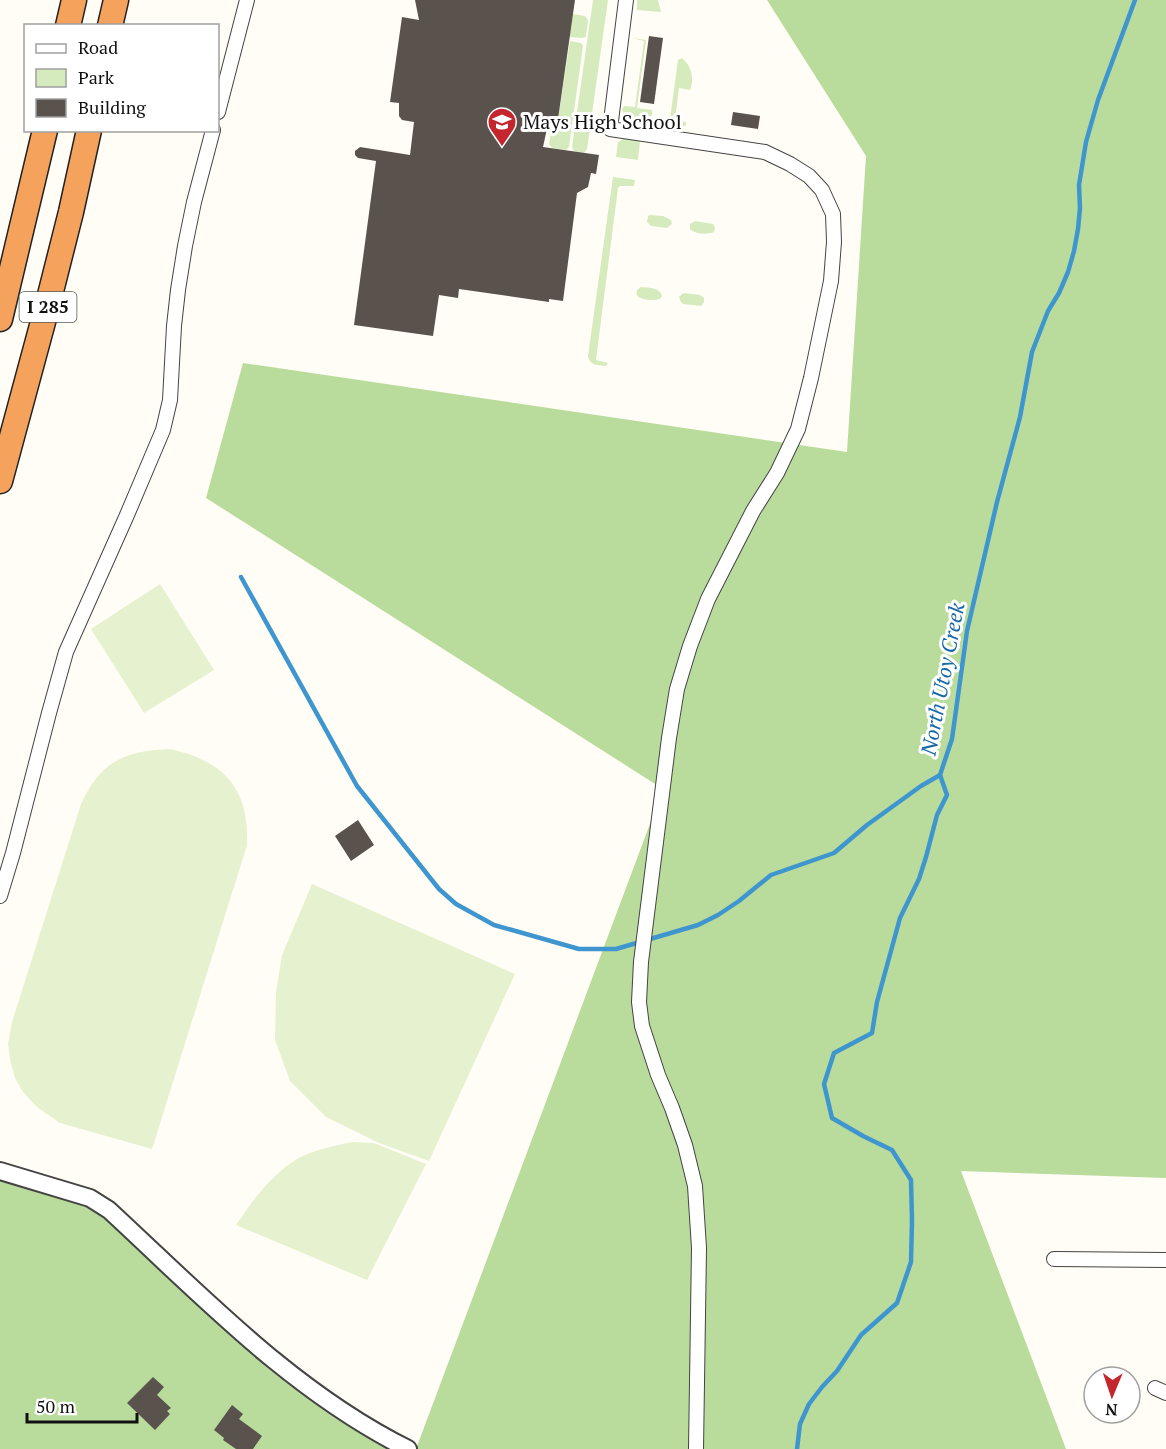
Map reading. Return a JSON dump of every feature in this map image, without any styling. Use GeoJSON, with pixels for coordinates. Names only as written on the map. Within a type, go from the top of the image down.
{"type":"FeatureCollection","features":[{"type":"Feature","properties":{"kind":"highway"},"geometry":{"type":"LineString","coordinates":[[69,24],[74,0]]}},
{"type":"Feature","properties":{"kind":"highway"},"geometry":{"type":"LineString","coordinates":[[110,24],[116,0]]}},
{"type":"Feature","properties":{"kind":"highway","name":"I 285"},"geometry":{"type":"LineString","coordinates":[[0,319],[45,132]]}},
{"type":"Feature","properties":{"kind":"highway","name":"I 285"},"geometry":{"type":"LineString","coordinates":[[0,481],[71,212],[88,132]]}},
{"type":"Feature","properties":{"kind":"street"},"geometry":{"type":"LineString","coordinates":[[219,108],[247,0]]}},
{"type":"Feature","properties":{"kind":"street"},"geometry":{"type":"LineString","coordinates":[[626,0],[610,129],[765,152],[809,176],[822,190],[833,214],[834,242],[831,281],[798,429],[777,473],[753,511],[708,599],[690,646],[677,690],[641,962],[639,1002],[642,1026],[658,1075],[686,1145],[695,1186],[699,1248],[696,1449]]}},
{"type":"Feature","properties":{"kind":"street"},"geometry":{"type":"LineString","coordinates":[[0,896],[14,853],[66,652],[163,430],[171,400],[174,326],[185,246],[212,132]]}},
{"type":"Feature","properties":{"kind":"street"},"geometry":{"type":"LineString","coordinates":[[0,1170],[90,1198],[109,1210],[241,1332],[303,1385],[378,1434],[408,1449]]}},
{"type":"Feature","properties":{"kind":"street"},"geometry":{"type":"LineString","coordinates":[[1054,1259],[1166,1260]]}},
{"type":"Feature","properties":{"kind":"green space"},"geometry":{"type":"Polygon","coordinates":[[[593,0],[608,0],[587,149],[584,153],[574,151],[572,147],[593,0]]]}},
{"type":"Feature","properties":{"kind":"green space"},"geometry":{"type":"Polygon","coordinates":[[[637,0],[658,0],[661,12],[637,10],[637,0]]]}},
{"type":"Feature","properties":{"kind":"green space"},"geometry":{"type":"Polygon","coordinates":[[[767,0],[1166,0],[1166,1178],[961,1171],[1066,1449],[416,1449],[663,789],[206,498],[243,363],[847,452],[866,156],[767,0]]]}},
{"type":"Feature","properties":{"kind":"green space"},"geometry":{"type":"Polygon","coordinates":[[[573,14],[585,16],[588,20],[586,37],[569,37],[573,14]]]}},
{"type":"Feature","properties":{"kind":"green space"},"geometry":{"type":"Polygon","coordinates":[[[632,38],[646,40],[637,108],[652,110],[652,115],[646,121],[627,117],[622,109],[624,106],[635,107],[644,41],[632,38]]]}},
{"type":"Feature","properties":{"kind":"green space"},"geometry":{"type":"Polygon","coordinates":[[[570,41],[581,43],[583,46],[569,147],[566,150],[552,148],[549,144],[552,125],[557,125],[570,41]]]}},
{"type":"Feature","properties":{"kind":"green space"},"geometry":{"type":"Polygon","coordinates":[[[682,58],[690,68],[692,81],[690,90],[679,88],[675,120],[686,122],[686,125],[681,128],[672,125],[670,119],[678,60],[682,58]]]}},
{"type":"Feature","properties":{"kind":"green space"},"geometry":{"type":"Polygon","coordinates":[[[625,138],[640,141],[638,160],[616,157],[618,142],[625,138]]]}},
{"type":"Feature","properties":{"kind":"green space"},"geometry":{"type":"Polygon","coordinates":[[[613,177],[635,180],[634,186],[618,188],[596,360],[608,363],[606,366],[592,363],[588,356],[613,177]]]}},
{"type":"Feature","properties":{"kind":"green space"},"geometry":{"type":"Polygon","coordinates":[[[650,215],[663,216],[671,220],[672,224],[667,228],[651,226],[647,222],[650,215]]]}},
{"type":"Feature","properties":{"kind":"green space"},"geometry":{"type":"Polygon","coordinates":[[[695,221],[713,224],[714,232],[701,234],[692,231],[690,224],[695,221]]]}},
{"type":"Feature","properties":{"kind":"green space"},"geometry":{"type":"Polygon","coordinates":[[[641,287],[657,289],[662,296],[654,300],[638,297],[637,290],[641,287]]]}},
{"type":"Feature","properties":{"kind":"green space"},"geometry":{"type":"Polygon","coordinates":[[[685,293],[700,295],[704,298],[704,302],[701,306],[683,304],[679,297],[685,293]]]}},
{"type":"Feature","properties":{"kind":"green space"},"geometry":{"type":"Polygon","coordinates":[[[160,584],[214,670],[144,713],[91,629],[160,584]]]}},
{"type":"Feature","properties":{"kind":"green space"},"geometry":{"type":"Polygon","coordinates":[[[170,749],[205,761],[230,780],[243,808],[247,845],[152,1149],[60,1123],[37,1107],[23,1092],[15,1078],[8,1044],[12,1022],[81,804],[89,789],[106,768],[116,761],[140,752],[170,749]]]}},
{"type":"Feature","properties":{"kind":"green space"},"geometry":{"type":"Polygon","coordinates":[[[312,884],[515,974],[429,1161],[379,1143],[326,1117],[290,1081],[275,1040],[276,992],[282,955],[312,884]]]}},
{"type":"Feature","properties":{"kind":"green space"},"geometry":{"type":"Polygon","coordinates":[[[352,1142],[374,1143],[426,1164],[367,1280],[236,1225],[263,1189],[288,1165],[310,1153],[352,1142]]]}},
{"type":"Feature","properties":{"kind":"green space"},"geometry":{"type":"Polygon","coordinates":[[[0,1170],[97,1192],[173,1270],[281,1372],[413,1449],[0,1449],[0,1170]]]}},
{"type":"Feature","properties":{"kind":"building"},"geometry":{"type":"Polygon","coordinates":[[[415,0],[575,0],[557,126],[548,124],[543,147],[599,155],[596,174],[591,173],[588,187],[577,193],[563,301],[549,299],[549,302],[459,289],[458,298],[439,295],[433,336],[354,325],[376,161],[358,158],[355,151],[360,147],[410,155],[414,122],[402,120],[399,116],[399,103],[390,102],[402,17],[419,20],[415,0]]]}},
{"type":"Feature","properties":{"kind":"building"},"geometry":{"type":"Polygon","coordinates":[[[649,36],[663,38],[654,104],[640,102],[649,36]]]}},
{"type":"Feature","properties":{"kind":"building"},"geometry":{"type":"Polygon","coordinates":[[[733,112],[760,116],[758,129],[731,125],[733,112]]]}},
{"type":"Feature","properties":{"kind":"building"},"geometry":{"type":"Polygon","coordinates":[[[358,820],[374,845],[351,861],[335,836],[358,820]]]}},
{"type":"Feature","properties":{"kind":"building"},"geometry":{"type":"Polygon","coordinates":[[[153,1377],[164,1387],[157,1395],[171,1408],[167,1411],[170,1414],[155,1430],[127,1403],[153,1377]]]}},
{"type":"Feature","properties":{"kind":"building"},"geometry":{"type":"Polygon","coordinates":[[[232,1405],[243,1414],[239,1419],[262,1436],[253,1449],[236,1449],[214,1430],[232,1405]]]}},
{"type":"Feature","properties":{"kind":"waterway","name":"North Utoy Creek"},"geometry":{"type":"LineString","coordinates":[[797,1449],[800,1424],[809,1404],[837,1371],[861,1335],[897,1303],[911,1262],[911,1180],[892,1150],[832,1118],[824,1084],[834,1053],[872,1033],[877,1002],[900,918],[919,879],[937,815],[947,795],[940,775],[952,739],[967,631],[997,502],[1020,417],[1032,352],[1048,311],[1068,272],[1078,229],[1079,185],[1086,142],[1098,100],[1135,0]]}},
{"type":"Feature","properties":{"kind":"waterway"},"geometry":{"type":"LineString","coordinates":[[241,577],[357,786],[439,889],[456,904],[494,925],[579,949],[616,949],[698,925],[739,901],[771,875],[834,853],[867,825],[940,775]]}},
{"type":"Feature","properties":{"kind":"place","name":"Mays High School"},"geometry":{"type":"Point","coordinates":[502,148]}}]}
